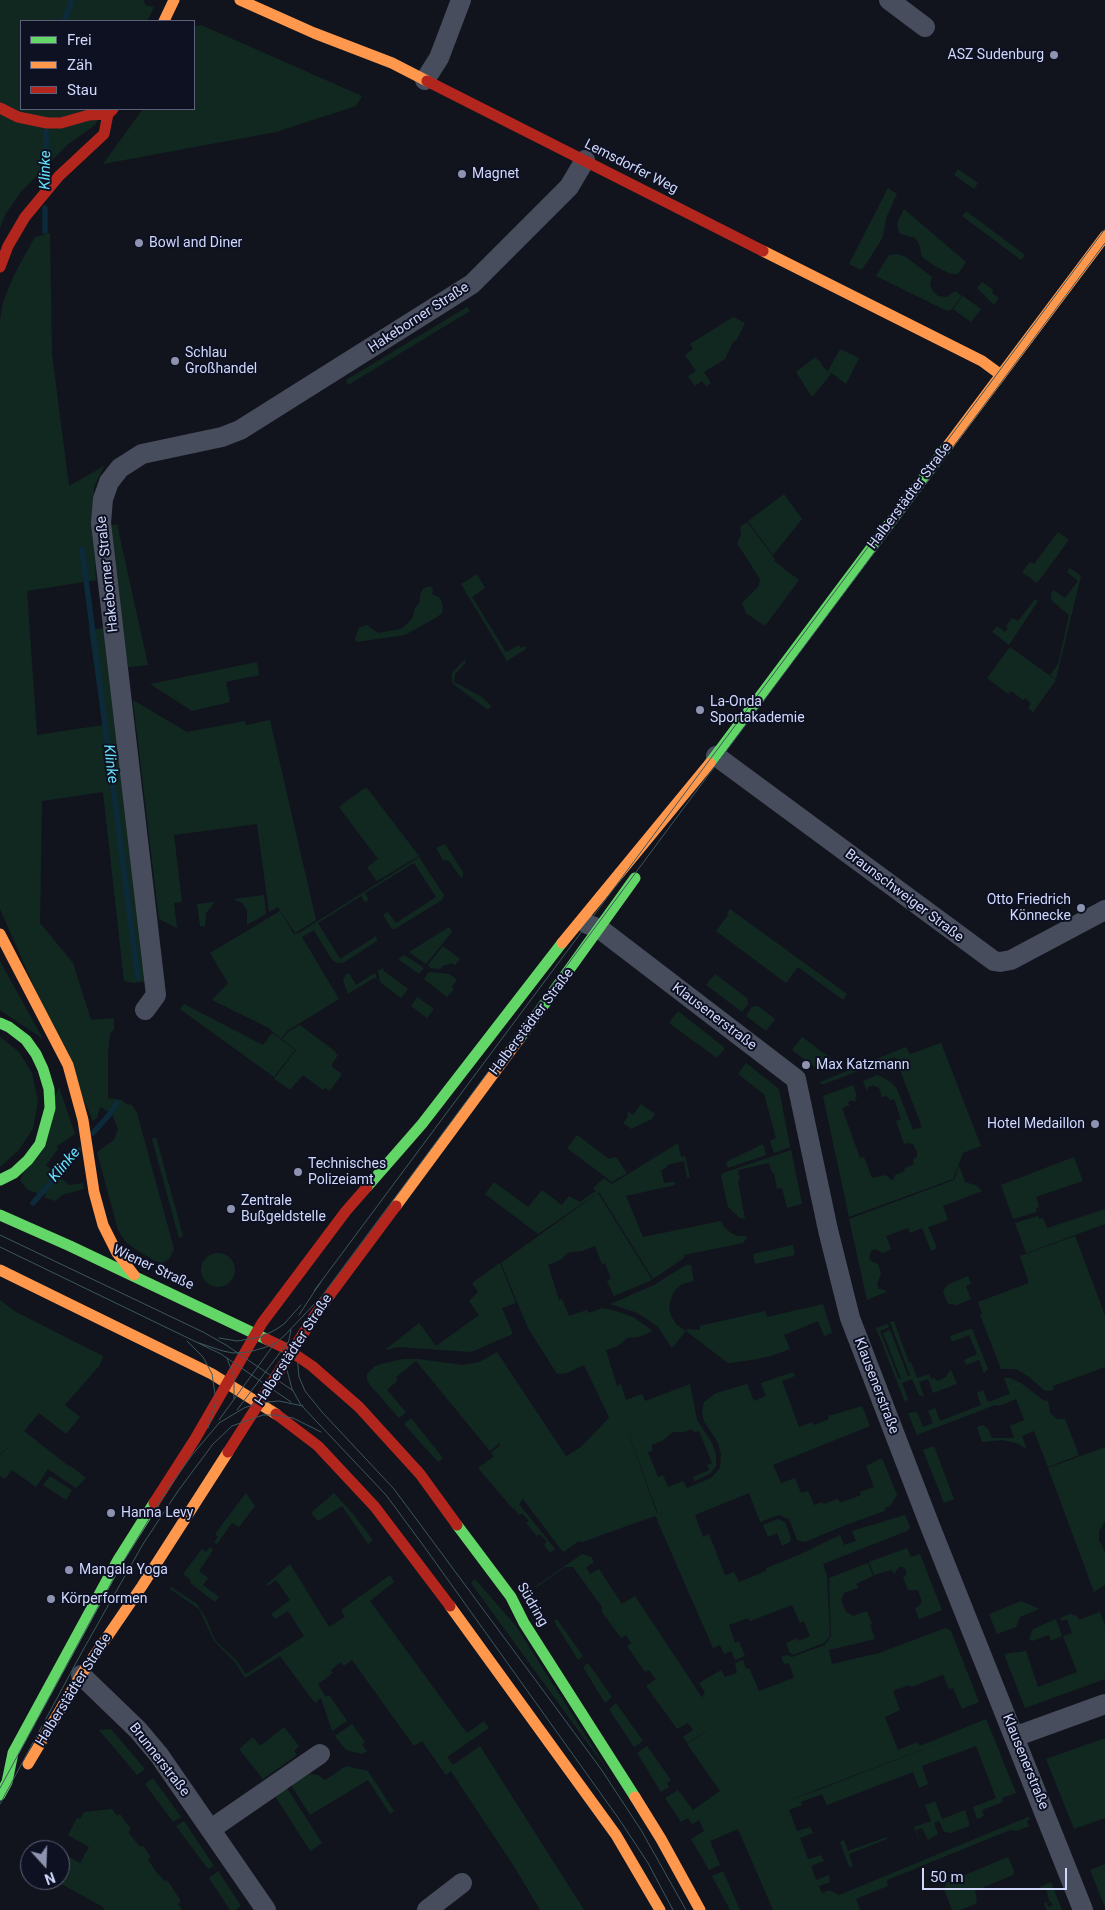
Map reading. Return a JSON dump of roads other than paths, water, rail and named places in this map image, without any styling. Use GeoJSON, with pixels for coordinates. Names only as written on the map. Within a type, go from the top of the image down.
{"type":"FeatureCollection","features":[{"type":"Feature","properties":{"kind":"main road"},"geometry":{"type":"LineString","coordinates":[[164,20],[174,0]]}},
{"type":"Feature","properties":{"kind":"main road","name":"Lemsdorfer Weg"},"geometry":{"type":"LineString","coordinates":[[240,0],[314,33],[392,63],[982,361],[1001,374]]}},
{"type":"Feature","properties":{"kind":"main road"},"geometry":{"type":"LineString","coordinates":[[0,267],[8,246],[35,203],[59,176],[104,134],[111,111],[89,115],[68,122],[47,123],[18,117],[3,110]]}},
{"type":"Feature","properties":{"kind":"main road","name":"Halberstädter Straße"},"geometry":{"type":"LineString","coordinates":[[0,1795],[7,1782],[14,1754],[118,1560],[195,1439],[255,1334],[346,1211],[422,1124],[578,922],[716,756],[1001,374],[1104,241]]}},
{"type":"Feature","properties":{"kind":"main road","name":"Halberstädter Straße"},"geometry":{"type":"LineString","coordinates":[[658,844],[716,756]]}},
{"type":"Feature","properties":{"kind":"main road","name":"Halberstädter Straße"},"geometry":{"type":"LineString","coordinates":[[7,1782],[27,1766],[81,1675],[142,1586],[258,1403],[356,1257],[600,929],[642,867]]}},
{"type":"Feature","properties":{"kind":"main road"},"geometry":{"type":"LineString","coordinates":[[0,934],[68,1065],[83,1120],[94,1192],[103,1224],[117,1253],[134,1275]]}},
{"type":"Feature","properties":{"kind":"main road"},"geometry":{"type":"LineString","coordinates":[[0,1023],[9,1027],[26,1040],[36,1054],[49,1089],[50,1108],[40,1144],[28,1160],[14,1173],[0,1180]]}},
{"type":"Feature","properties":{"kind":"main road","name":"Wiener Straße"},"geometry":{"type":"LineString","coordinates":[[0,1216],[134,1275],[292,1352]]}},
{"type":"Feature","properties":{"kind":"main road"},"geometry":{"type":"LineString","coordinates":[[0,1270],[226,1382],[318,1446],[375,1507],[479,1645],[616,1835],[660,1910]]}},
{"type":"Feature","properties":{"kind":"main road","name":"Südring"},"geometry":{"type":"LineString","coordinates":[[292,1352],[339,1389],[402,1454],[440,1500],[496,1575],[511,1597],[524,1623],[618,1770],[700,1910]]}},
{"type":"Feature","properties":{"kind":"street"},"geometry":{"type":"LineString","coordinates":[[425,80],[439,58],[461,0]]}},
{"type":"Feature","properties":{"kind":"street"},"geometry":{"type":"LineString","coordinates":[[889,0],[925,27]]}},
{"type":"Feature","properties":{"kind":"street","name":"Hakeborner Straße"},"geometry":{"type":"LineString","coordinates":[[145,1010],[156,995],[101,523],[103,499],[109,482],[120,468],[136,457],[156,450],[222,437],[240,430],[472,284],[569,187],[585,160]]}},
{"type":"Feature","properties":{"kind":"street","name":"Braunschweiger Straße"},"geometry":{"type":"LineString","coordinates":[[716,756],[994,961],[1010,960],[1105,910]]}},
{"type":"Feature","properties":{"kind":"street"},"geometry":{"type":"LineString","coordinates":[[578,922],[600,929]]}},
{"type":"Feature","properties":{"kind":"street","name":"Klausenerstraße"},"geometry":{"type":"LineString","coordinates":[[600,929],[796,1079],[828,1230],[850,1318],[927,1518],[1083,1910]]}},
{"type":"Feature","properties":{"kind":"street","name":"Brunnerstraße"},"geometry":{"type":"LineString","coordinates":[[81,1675],[138,1730],[159,1755],[266,1910]]}},
{"type":"Feature","properties":{"kind":"street"},"geometry":{"type":"LineString","coordinates":[[1014,1737],[1105,1704]]}},
{"type":"Feature","properties":{"kind":"street"},"geometry":{"type":"LineString","coordinates":[[211,1829],[320,1754]]}},
{"type":"Feature","properties":{"kind":"street"},"geometry":{"type":"LineString","coordinates":[[427,1910],[462,1883]]}},
{"type":"Feature","properties":{"kind":"waterway","name":"Klinke"},"geometry":{"type":"LineString","coordinates":[[64,20],[72,0]]}},
{"type":"Feature","properties":{"kind":"waterway","name":"Klinke"},"geometry":{"type":"LineString","coordinates":[[46,131],[46,177]]}},
{"type":"Feature","properties":{"kind":"waterway","name":"Klinke"},"geometry":{"type":"LineString","coordinates":[[45,208],[45,231]]}},
{"type":"Feature","properties":{"kind":"waterway","name":"Klinke"},"geometry":{"type":"LineString","coordinates":[[82,549],[138,978]]}},
{"type":"Feature","properties":{"kind":"waterway","name":"Klinke"},"geometry":{"type":"LineString","coordinates":[[93,1133],[117,1103]]}},
{"type":"Feature","properties":{"kind":"waterway","name":"Klinke"},"geometry":{"type":"LineString","coordinates":[[33,1203],[79,1150]]}},
{"type":"Feature","properties":{"kind":"tram line"},"geometry":{"type":"LineString","coordinates":[[321,1282],[314,1291],[1105,229]]}},
{"type":"Feature","properties":{"kind":"tram line"},"geometry":{"type":"LineString","coordinates":[[199,1343],[233,1353],[249,1352],[263,1348],[276,1343],[322,1296],[1105,243]]}},
{"type":"Feature","properties":{"kind":"tram line"},"geometry":{"type":"LineString","coordinates":[[0,1235],[203,1332],[226,1345],[292,1390]]}},
{"type":"Feature","properties":{"kind":"tram line"},"geometry":{"type":"LineString","coordinates":[[0,1247],[221,1354],[291,1402]]}},
{"type":"Feature","properties":{"kind":"tram line"},"geometry":{"type":"LineString","coordinates":[[299,1315],[318,1286]]}},
{"type":"Feature","properties":{"kind":"tram line"},"geometry":{"type":"LineString","coordinates":[[219,1338],[237,1341],[261,1337],[284,1324],[301,1305]]}},
{"type":"Feature","properties":{"kind":"tram line"},"geometry":{"type":"LineString","coordinates":[[313,1314],[300,1342],[297,1355],[299,1377],[305,1391],[322,1412],[394,1489],[601,1769],[641,1830],[686,1910]]}},
{"type":"Feature","properties":{"kind":"tram line"},"geometry":{"type":"LineString","coordinates":[[291,1330],[286,1354],[287,1370],[292,1389],[301,1405],[386,1495],[423,1545],[619,1819],[648,1863],[673,1910]]}},
{"type":"Feature","properties":{"kind":"tram line"},"geometry":{"type":"LineString","coordinates":[[187,1341],[203,1357],[212,1374],[216,1401],[208,1428]]}},
{"type":"Feature","properties":{"kind":"tram line"},"geometry":{"type":"LineString","coordinates":[[237,1410],[288,1342]]}},
{"type":"Feature","properties":{"kind":"tram line"},"geometry":{"type":"LineString","coordinates":[[219,1420],[275,1343]]}},
{"type":"Feature","properties":{"kind":"tram line"},"geometry":{"type":"LineString","coordinates":[[227,1358],[234,1377],[234,1399]]}},
{"type":"Feature","properties":{"kind":"tram line"},"geometry":{"type":"LineString","coordinates":[[0,1788],[117,1572],[165,1493],[192,1455],[219,1423],[244,1408],[258,1403],[279,1401],[303,1406]]}},
{"type":"Feature","properties":{"kind":"tram line"},"geometry":{"type":"LineString","coordinates":[[0,1804],[143,1544],[178,1491],[213,1444],[232,1426],[263,1415],[293,1418],[321,1432]]}},
{"type":"Feature","properties":{"kind":"place","name":"ASZ Sudenburg"},"geometry":{"type":"Point","coordinates":[1054,55]}},
{"type":"Feature","properties":{"kind":"place","name":"Magnet"},"geometry":{"type":"Point","coordinates":[462,174]}},
{"type":"Feature","properties":{"kind":"place","name":"Bowl and Diner"},"geometry":{"type":"Point","coordinates":[139,243]}},
{"type":"Feature","properties":{"kind":"place","name":"Schlau Großhandel"},"geometry":{"type":"Point","coordinates":[175,361]}},
{"type":"Feature","properties":{"kind":"place","name":"La-Onda Sportakademie"},"geometry":{"type":"Point","coordinates":[700,710]}},
{"type":"Feature","properties":{"kind":"place","name":"Otto Friedrich Könnecke"},"geometry":{"type":"Point","coordinates":[1081,908]}},
{"type":"Feature","properties":{"kind":"place","name":"Max Katzmann"},"geometry":{"type":"Point","coordinates":[806,1065]}},
{"type":"Feature","properties":{"kind":"place","name":"Hotel Medaillon"},"geometry":{"type":"Point","coordinates":[1095,1124]}},
{"type":"Feature","properties":{"kind":"place","name":"Technisches Polizeiamt"},"geometry":{"type":"Point","coordinates":[298,1172]}},
{"type":"Feature","properties":{"kind":"place","name":"Zentrale Bußgeldstelle"},"geometry":{"type":"Point","coordinates":[231,1209]}},
{"type":"Feature","properties":{"kind":"place","name":"Hanna Levy"},"geometry":{"type":"Point","coordinates":[111,1513]}},
{"type":"Feature","properties":{"kind":"place","name":"Mangala Yoga"},"geometry":{"type":"Point","coordinates":[69,1570]}},
{"type":"Feature","properties":{"kind":"place","name":"Körperformen"},"geometry":{"type":"Point","coordinates":[51,1599]}}]}
